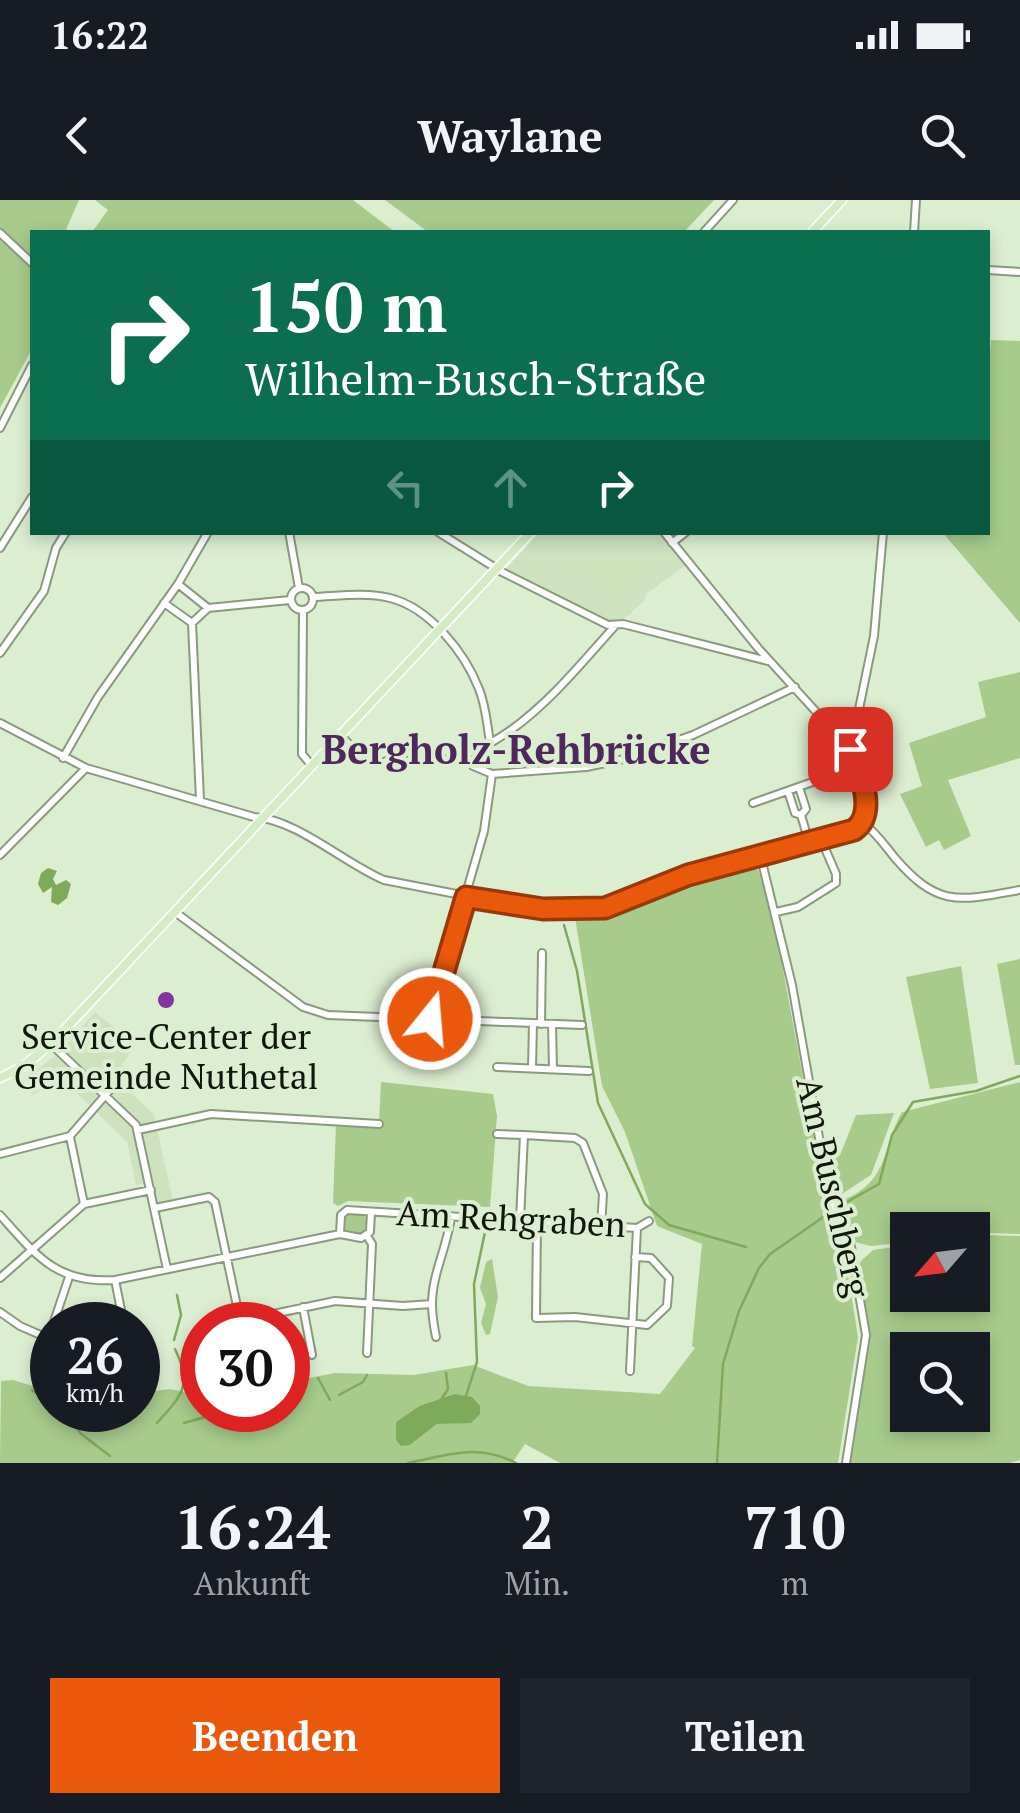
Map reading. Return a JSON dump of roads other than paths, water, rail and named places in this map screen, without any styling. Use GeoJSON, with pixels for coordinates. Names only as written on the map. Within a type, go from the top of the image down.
{"type":"FeatureCollection","features":[{"type":"Feature","properties":{"kind":"main road"},"geometry":{"type":"LineString","coordinates":[[814,230],[842,200]]}},
{"type":"Feature","properties":{"kind":"main road"},"geometry":{"type":"LineString","coordinates":[[0,1078],[36,1058],[51,1044],[527,535]]}},
{"type":"Feature","properties":{"kind":"street"},"geometry":{"type":"LineString","coordinates":[[706,230],[733,200]]}},
{"type":"Feature","properties":{"kind":"street"},"geometry":{"type":"LineString","coordinates":[[914,230],[916,200]]}},
{"type":"Feature","properties":{"kind":"street"},"geometry":{"type":"LineString","coordinates":[[0,233],[30,261]]}},
{"type":"Feature","properties":{"kind":"street"},"geometry":{"type":"LineString","coordinates":[[990,270],[1020,272]]}},
{"type":"Feature","properties":{"kind":"street"},"geometry":{"type":"LineString","coordinates":[[0,428],[30,368]]}},
{"type":"Feature","properties":{"kind":"street"},"geometry":{"type":"LineString","coordinates":[[0,548],[30,500]]}},
{"type":"Feature","properties":{"kind":"street"},"geometry":{"type":"LineString","coordinates":[[0,652],[44,591],[56,548],[64,535]]}},
{"type":"Feature","properties":{"kind":"street"},"geometry":{"type":"LineString","coordinates":[[63,758],[98,697],[178,584],[206,535]]}},
{"type":"Feature","properties":{"kind":"street"},"geometry":{"type":"LineString","coordinates":[[290,535],[299,588]]}},
{"type":"Feature","properties":{"kind":"street"},"geometry":{"type":"LineString","coordinates":[[443,535],[496,568],[614,627]]}},
{"type":"Feature","properties":{"kind":"street"},"geometry":{"type":"LineString","coordinates":[[0,723],[86,768],[283,824],[384,880],[543,909],[590,910],[760,854],[854,830],[866,814],[863,786],[850,749],[771,662],[666,535]]}},
{"type":"Feature","properties":{"kind":"street"},"geometry":{"type":"LineString","coordinates":[[672,543],[682,535]]}},
{"type":"Feature","properties":{"kind":"street"},"geometry":{"type":"LineString","coordinates":[[850,749],[874,636],[883,535]]}},
{"type":"Feature","properties":{"kind":"street"},"geometry":{"type":"LineString","coordinates":[[178,584],[208,608]]}},
{"type":"Feature","properties":{"kind":"street"},"geometry":{"type":"LineString","coordinates":[[299,588],[308,590],[313,597],[311,606],[302,610],[294,608],[290,600],[292,592],[299,588]]}},
{"type":"Feature","properties":{"kind":"street"},"geometry":{"type":"LineString","coordinates":[[313,597],[362,594],[393,598],[426,616],[460,655],[480,691],[490,742]]}},
{"type":"Feature","properties":{"kind":"street"},"geometry":{"type":"LineString","coordinates":[[192,622],[208,608],[290,600]]}},
{"type":"Feature","properties":{"kind":"street"},"geometry":{"type":"LineString","coordinates":[[164,603],[192,622]]}},
{"type":"Feature","properties":{"kind":"street"},"geometry":{"type":"LineString","coordinates":[[302,610],[302,754],[312,766]]}},
{"type":"Feature","properties":{"kind":"street"},"geometry":{"type":"LineString","coordinates":[[192,622],[200,800]]}},
{"type":"Feature","properties":{"kind":"street"},"geometry":{"type":"LineString","coordinates":[[340,735],[368,760],[377,763],[389,759],[450,760],[467,755],[529,717],[614,627],[623,624],[771,662]]}},
{"type":"Feature","properties":{"kind":"street"},"geometry":{"type":"LineString","coordinates":[[467,755],[473,766],[492,774],[586,767],[620,760],[693,735],[794,687]]}},
{"type":"Feature","properties":{"kind":"street"},"geometry":{"type":"LineString","coordinates":[[0,854],[86,768]]}},
{"type":"Feature","properties":{"kind":"street"},"geometry":{"type":"LineString","coordinates":[[752,804],[838,773]]}},
{"type":"Feature","properties":{"kind":"street"},"geometry":{"type":"LineString","coordinates":[[430,1019],[484,831],[492,774]]}},
{"type":"Feature","properties":{"kind":"street"},"geometry":{"type":"LineString","coordinates":[[800,787],[806,810],[801,815]]}},
{"type":"Feature","properties":{"kind":"street"},"geometry":{"type":"LineString","coordinates":[[788,791],[795,813],[801,815]]}},
{"type":"Feature","properties":{"kind":"street"},"geometry":{"type":"LineString","coordinates":[[801,815],[809,842]]}},
{"type":"Feature","properties":{"kind":"street"},"geometry":{"type":"LineString","coordinates":[[863,823],[915,882],[929,892],[961,898],[1020,890]]}},
{"type":"Feature","properties":{"kind":"street"},"geometry":{"type":"LineString","coordinates":[[776,912],[798,907],[836,883],[821,839]]}},
{"type":"Feature","properties":{"kind":"street","name":"Am Buschberg"},"geometry":{"type":"LineString","coordinates":[[760,854],[776,912],[829,1194],[850,1241],[866,1335],[846,1463]]}},
{"type":"Feature","properties":{"kind":"street"},"geometry":{"type":"LineString","coordinates":[[175,912],[303,1007],[328,1015],[582,1025]]}},
{"type":"Feature","properties":{"kind":"street"},"geometry":{"type":"LineString","coordinates":[[532,1068],[542,954]]}},
{"type":"Feature","properties":{"kind":"street"},"geometry":{"type":"LineString","coordinates":[[552,1024],[553,1069]]}},
{"type":"Feature","properties":{"kind":"street"},"geometry":{"type":"LineString","coordinates":[[51,1044],[138,1130],[167,1269]]}},
{"type":"Feature","properties":{"kind":"street"},"geometry":{"type":"LineString","coordinates":[[496,1067],[589,1071]]}},
{"type":"Feature","properties":{"kind":"street"},"geometry":{"type":"LineString","coordinates":[[0,1154],[70,1136],[122,1076]]}},
{"type":"Feature","properties":{"kind":"street"},"geometry":{"type":"LineString","coordinates":[[138,1130],[211,1114],[379,1124]]}},
{"type":"Feature","properties":{"kind":"street"},"geometry":{"type":"LineString","coordinates":[[497,1134],[575,1138],[583,1143],[603,1194],[601,1226]]}},
{"type":"Feature","properties":{"kind":"street"},"geometry":{"type":"LineString","coordinates":[[520,1220],[524,1135]]}},
{"type":"Feature","properties":{"kind":"street"},"geometry":{"type":"LineString","coordinates":[[70,1136],[84,1204]]}},
{"type":"Feature","properties":{"kind":"street"},"geometry":{"type":"LineString","coordinates":[[0,1278],[84,1204],[151,1190]]}},
{"type":"Feature","properties":{"kind":"street"},"geometry":{"type":"LineString","coordinates":[[155,1208],[209,1197],[215,1202],[237,1302]]}},
{"type":"Feature","properties":{"kind":"street","name":"Am Rehgraben"},"geometry":{"type":"LineString","coordinates":[[340,1234],[342,1215],[347,1210],[637,1228],[649,1221]]}},
{"type":"Feature","properties":{"kind":"street","name":"Am Rehgraben"},"geometry":{"type":"LineString","coordinates":[[0,1215],[50,1267],[91,1282],[340,1234],[367,1236],[371,1212]]}},
{"type":"Feature","properties":{"kind":"street"},"geometry":{"type":"LineString","coordinates":[[436,1337],[432,1304],[436,1275],[449,1240],[451,1216]]}},
{"type":"Feature","properties":{"kind":"street"},"geometry":{"type":"LineString","coordinates":[[538,1221],[536,1318],[602,1319],[647,1325],[667,1306],[669,1278],[651,1258],[635,1258]]}},
{"type":"Feature","properties":{"kind":"street"},"geometry":{"type":"LineString","coordinates":[[630,1370],[637,1228]]}},
{"type":"Feature","properties":{"kind":"street"},"geometry":{"type":"LineString","coordinates":[[367,1236],[372,1244],[367,1353]]}},
{"type":"Feature","properties":{"kind":"street"},"geometry":{"type":"LineString","coordinates":[[62,1302],[70,1276]]}},
{"type":"Feature","properties":{"kind":"street"},"geometry":{"type":"LineString","coordinates":[[115,1280],[119,1302]]}},
{"type":"Feature","properties":{"kind":"street"},"geometry":{"type":"LineString","coordinates":[[310,1306],[335,1301],[432,1304]]}},
{"type":"Feature","properties":{"kind":"street"},"geometry":{"type":"LineString","coordinates":[[0,1312],[30,1331]]}},
{"type":"Feature","properties":{"kind":"street"},"geometry":{"type":"LineString","coordinates":[[310,1344],[312,1355]]}},
{"type":"Feature","properties":{"kind":"waterway"},"geometry":{"type":"LineString","coordinates":[[564,925],[577,971],[598,1103],[645,1204],[669,1225],[746,1247]]}},
{"type":"Feature","properties":{"kind":"waterway"},"geometry":{"type":"LineString","coordinates":[[838,1207],[879,1184],[892,1135],[913,1102],[976,1091],[1020,1076]]}},
{"type":"Feature","properties":{"kind":"waterway"},"geometry":{"type":"LineString","coordinates":[[717,1463],[723,1364],[739,1311],[770,1254],[832,1211]]}},
{"type":"Feature","properties":{"kind":"waterway"},"geometry":{"type":"LineString","coordinates":[[466,1396],[477,1362],[474,1284],[485,1232]]}},
{"type":"Feature","properties":{"kind":"waterway"},"geometry":{"type":"LineString","coordinates":[[174,1340],[181,1315],[177,1295]]}},
{"type":"Feature","properties":{"kind":"waterway"},"geometry":{"type":"LineString","coordinates":[[160,1420],[178,1397],[184,1381],[175,1349]]}},
{"type":"Feature","properties":{"kind":"waterway"},"geometry":{"type":"LineString","coordinates":[[441,1400],[448,1389],[446,1373]]}},
{"type":"Feature","properties":{"kind":"waterway"},"geometry":{"type":"LineString","coordinates":[[339,1395],[363,1382],[367,1375]]}},
{"type":"Feature","properties":{"kind":"waterway"},"geometry":{"type":"LineString","coordinates":[[318,1378],[330,1400]]}},
{"type":"Feature","properties":{"kind":"waterway"},"geometry":{"type":"LineString","coordinates":[[79,1432],[110,1456]]}},
{"type":"Feature","properties":{"kind":"waterway"},"geometry":{"type":"LineString","coordinates":[[408,1463],[475,1452],[516,1463]]}},
{"type":"Feature","properties":{"kind":"place","name":"Service-Center der Gemeinde Nuthetal"},"geometry":{"type":"Point","coordinates":[166,1000]}},
{"type":"Feature","properties":{"kind":"district","name":"Bergholz-Rehbrücke"},"geometry":{"type":"Point","coordinates":[516,750]}}]}
